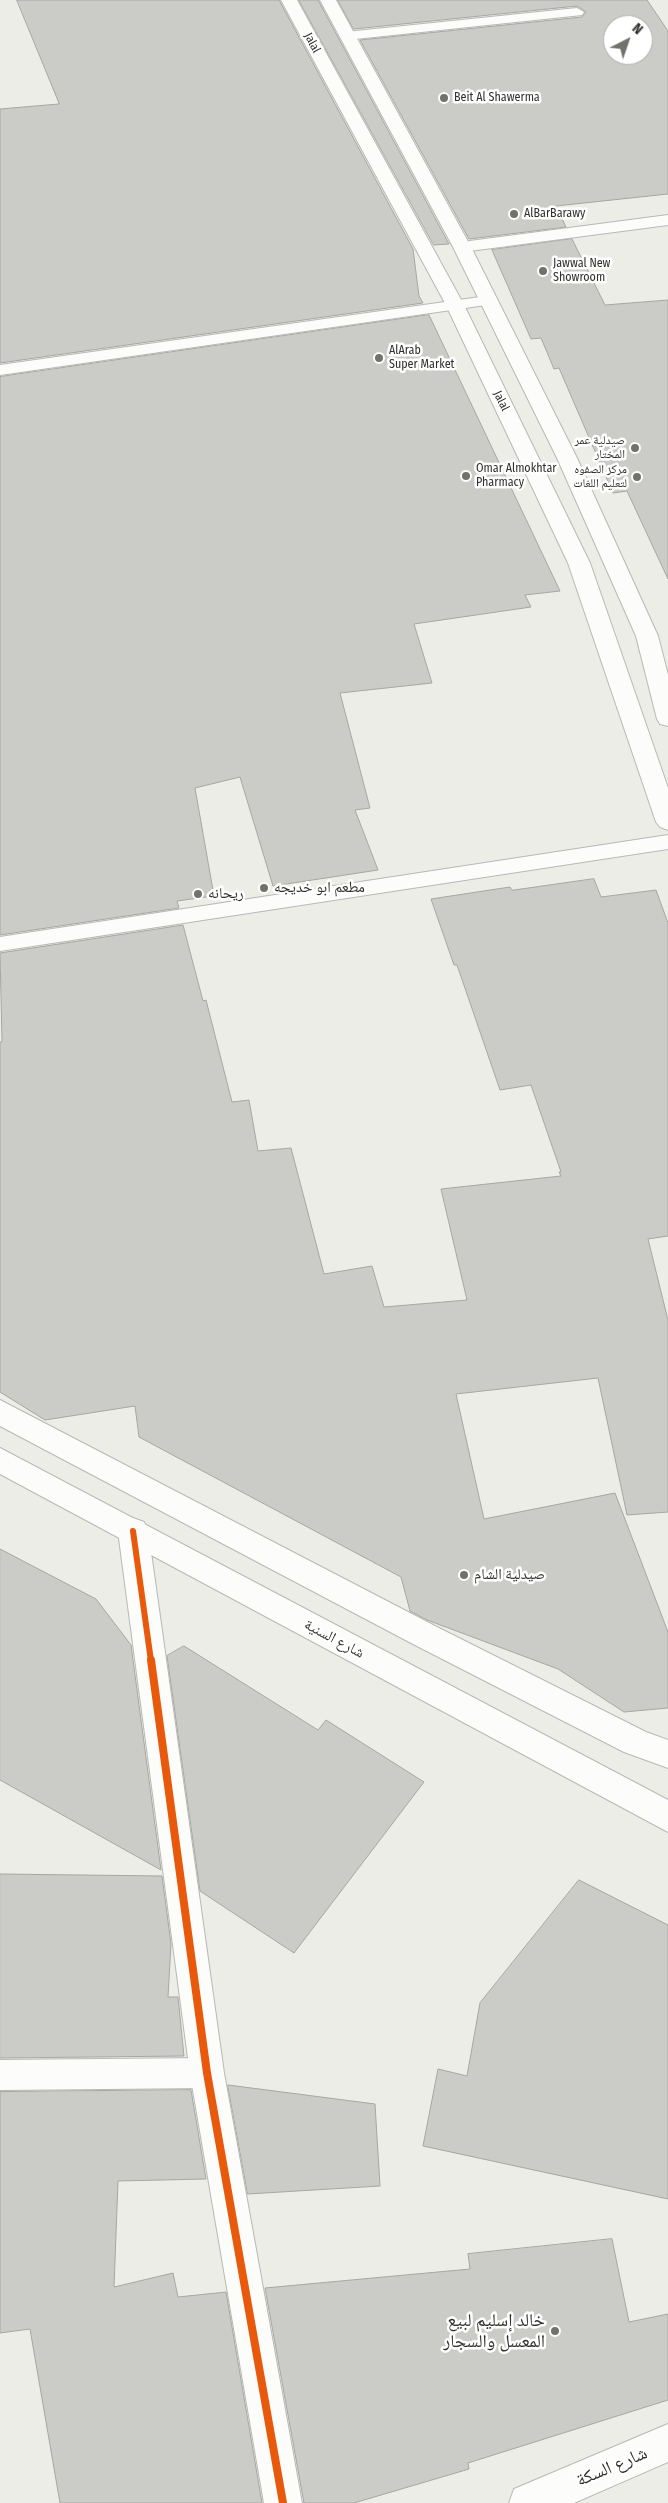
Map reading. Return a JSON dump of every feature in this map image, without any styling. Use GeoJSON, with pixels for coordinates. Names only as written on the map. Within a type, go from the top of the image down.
{"type":"FeatureCollection","features":[{"type":"Feature","properties":{"kind":"main road","name":"Jalal"},"geometry":{"type":"LineString","coordinates":[[289,0],[455,305],[579,564],[668,822]]}},
{"type":"Feature","properties":{"kind":"main road"},"geometry":{"type":"LineString","coordinates":[[328,0],[462,247],[487,302],[658,635],[668,719]]}},
{"type":"Feature","properties":{"kind":"main road"},"geometry":{"type":"LineString","coordinates":[[605,640],[658,635]]}},
{"type":"Feature","properties":{"kind":"main road"},"geometry":{"type":"LineString","coordinates":[[614,665],[661,660]]}},
{"type":"Feature","properties":{"kind":"main road"},"geometry":{"type":"LineString","coordinates":[[0,1412],[424,1635],[635,1742],[668,1754]]}},
{"type":"Feature","properties":{"kind":"main road","name":"شارع السنية"},"geometry":{"type":"LineString","coordinates":[[0,1460],[668,1817]]}},
{"type":"Feature","properties":{"kind":"main road"},"geometry":{"type":"LineString","coordinates":[[133,1531],[207,2072],[283,2503]]}},
{"type":"Feature","properties":{"kind":"main road","name":"شارع السكة"},"geometry":{"type":"LineString","coordinates":[[528,2503],[668,2443]]}},
{"type":"Feature","properties":{"kind":"lane"},"geometry":{"type":"LineString","coordinates":[[346,36],[577,12]]}},
{"type":"Feature","properties":{"kind":"lane"},"geometry":{"type":"LineString","coordinates":[[462,247],[668,220]]}},
{"type":"Feature","properties":{"kind":"lane"},"geometry":{"type":"LineString","coordinates":[[0,370],[487,302]]}},
{"type":"Feature","properties":{"kind":"lane"},"geometry":{"type":"LineString","coordinates":[[0,944],[668,842]]}},
{"type":"Feature","properties":{"kind":"lane"},"geometry":{"type":"LineString","coordinates":[[0,2075],[207,2072]]}},
{"type":"Feature","properties":{"kind":"building"},"geometry":{"type":"Polygon","coordinates":[[[17,0],[279,0],[413,249],[419,296],[423,303],[0,363],[0,109],[59,104],[17,0]]]}},
{"type":"Feature","properties":{"kind":"building"},"geometry":{"type":"Polygon","coordinates":[[[299,0],[318,0],[449,244],[434,245],[299,0]]]}},
{"type":"Feature","properties":{"kind":"building"},"geometry":{"type":"Polygon","coordinates":[[[338,0],[647,0],[668,31],[668,194],[556,206],[566,227],[469,239],[360,40],[582,17],[586,12],[577,6],[354,29],[338,0]]]}},
{"type":"Feature","properties":{"kind":"building"},"geometry":{"type":"Polygon","coordinates":[[[572,239],[605,305],[668,300],[668,579],[627,491],[613,493],[559,368],[554,369],[541,338],[531,339],[492,250],[572,239]]]}},
{"type":"Feature","properties":{"kind":"building"},"geometry":{"type":"Polygon","coordinates":[[[429,315],[560,591],[525,595],[531,607],[414,624],[432,683],[340,693],[370,808],[355,810],[378,870],[273,886],[240,777],[195,788],[214,896],[177,901],[179,908],[0,935],[0,377],[429,315]]]}},
{"type":"Feature","properties":{"kind":"building"},"geometry":{"type":"Polygon","coordinates":[[[594,879],[601,897],[656,890],[668,923],[668,1236],[648,1239],[668,1320],[668,1512],[627,1515],[598,1378],[456,1394],[484,1519],[615,1493],[668,1632],[668,1708],[624,1712],[558,1669],[427,1620],[410,1611],[401,1577],[139,1437],[135,1406],[45,1420],[0,1392],[0,1042],[2,1042],[0,953],[183,925],[203,1001],[206,1000],[232,1102],[249,1100],[258,1151],[291,1148],[324,1274],[372,1266],[384,1307],[467,1300],[441,1189],[561,1176],[559,1172],[561,1172],[531,1085],[500,1090],[457,965],[454,965],[431,899],[510,887],[512,890],[594,879]]]}},
{"type":"Feature","properties":{"kind":"building"},"geometry":{"type":"Polygon","coordinates":[[[0,1549],[96,1599],[131,1645],[161,1870],[0,1780],[0,1549]]]}},
{"type":"Feature","properties":{"kind":"building"},"geometry":{"type":"Polygon","coordinates":[[[184,1646],[318,1730],[326,1720],[424,1782],[294,1953],[200,1891],[167,1656],[184,1646]]]}},
{"type":"Feature","properties":{"kind":"building"},"geometry":{"type":"Polygon","coordinates":[[[0,1874],[162,1876],[171,1944],[168,1997],[178,1997],[184,2056],[0,2058],[0,1874]]]}},
{"type":"Feature","properties":{"kind":"building"},"geometry":{"type":"Polygon","coordinates":[[[579,1880],[668,1925],[668,2199],[423,2146],[438,2069],[467,2076],[480,2003],[579,1880]]]}},
{"type":"Feature","properties":{"kind":"building"},"geometry":{"type":"Polygon","coordinates":[[[228,2085],[375,2104],[380,2186],[248,2194],[228,2085]]]}},
{"type":"Feature","properties":{"kind":"building"},"geometry":{"type":"Polygon","coordinates":[[[191,2090],[206,2179],[118,2181],[114,2287],[173,2273],[178,2297],[226,2292],[262,2503],[60,2503],[30,2329],[0,2333],[0,2092],[191,2090]]]}},
{"type":"Feature","properties":{"kind":"building"},"geometry":{"type":"Polygon","coordinates":[[[612,2239],[629,2322],[668,2314],[668,2400],[468,2463],[469,2469],[354,2503],[304,2503],[265,2288],[470,2269],[468,2254],[612,2239]]]}},
{"type":"Feature","properties":{"kind":"cycle path"},"geometry":{"type":"LineString","coordinates":[[133,1531],[207,2073],[283,2503]]}},
{"type":"Feature","properties":{"kind":"place","name":"Beit Al Shawerma"},"geometry":{"type":"Point","coordinates":[444,98]}},
{"type":"Feature","properties":{"kind":"place","name":"AlBarBarawy"},"geometry":{"type":"Point","coordinates":[514,214]}},
{"type":"Feature","properties":{"kind":"place","name":"Jawwal New Showroom"},"geometry":{"type":"Point","coordinates":[543,271]}},
{"type":"Feature","properties":{"kind":"place","name":"AlArab Super Market"},"geometry":{"type":"Point","coordinates":[379,358]}},
{"type":"Feature","properties":{"kind":"place","name":"صيدلية عمر المختار"},"geometry":{"type":"Point","coordinates":[635,448]}},
{"type":"Feature","properties":{"kind":"place","name":"Omar Almokhtar Pharmacy"},"geometry":{"type":"Point","coordinates":[466,476]}},
{"type":"Feature","properties":{"kind":"place","name":"مركز الصفوه لتعليم اللغات"},"geometry":{"type":"Point","coordinates":[637,477]}},
{"type":"Feature","properties":{"kind":"place","name":"مطعم ابو خديجه"},"geometry":{"type":"Point","coordinates":[264,888]}},
{"type":"Feature","properties":{"kind":"place","name":"ريحانه"},"geometry":{"type":"Point","coordinates":[198,894]}},
{"type":"Feature","properties":{"kind":"place","name":"صيدلية الشام"},"geometry":{"type":"Point","coordinates":[464,1575]}},
{"type":"Feature","properties":{"kind":"place","name":"خالد إسليم لبيع المعسل والسجار"},"geometry":{"type":"Point","coordinates":[555,2331]}}]}
